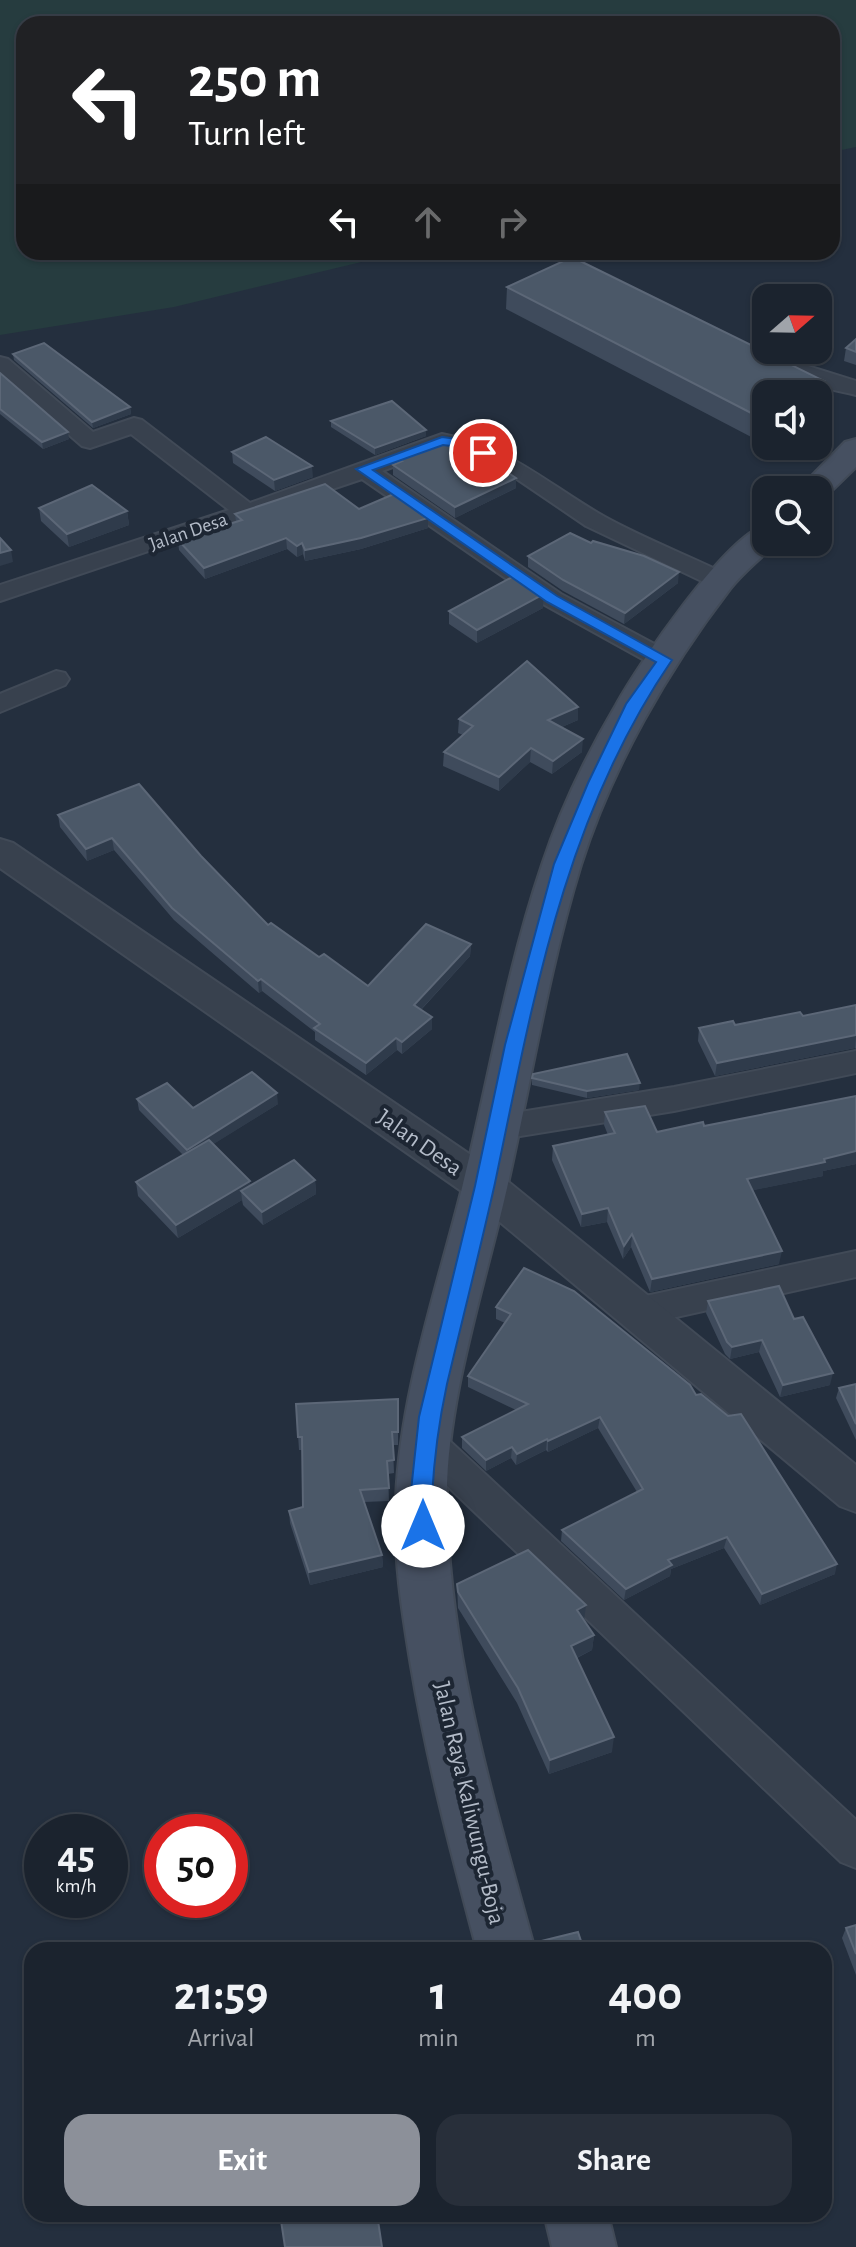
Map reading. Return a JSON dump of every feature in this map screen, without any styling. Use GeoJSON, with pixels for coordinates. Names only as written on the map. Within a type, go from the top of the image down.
{"type":"FeatureCollection","features":[{"type":"Feature","properties":{"kind":"main road"},"geometry":{"type":"LineString","coordinates":[[828,476],[856,449]]}},
{"type":"Feature","properties":{"kind":"main road","name":"Jalan Raya Kaliwungu-Boja"},"geometry":{"type":"LineString","coordinates":[[504,1942],[455,1761],[427,1605],[421,1500],[429,1417],[485,1186],[514,1045],[562,864],[595,783],[634,704],[719,580],[752,548]]}},
{"type":"Feature","properties":{"kind":"main road"},"geometry":{"type":"LineString","coordinates":[[578,2222],[584,2247]]}},
{"type":"Feature","properties":{"kind":"street"},"geometry":{"type":"LineString","coordinates":[[0,364],[90,441],[134,425],[246,511]]}},
{"type":"Feature","properties":{"kind":"street"},"geometry":{"type":"LineString","coordinates":[[778,364],[808,376],[856,388]]}},
{"type":"Feature","properties":{"kind":"street","name":"Jalan Desa"},"geometry":{"type":"LineString","coordinates":[[0,593],[246,511],[442,441],[461,443],[506,463],[595,520],[719,580]]}},
{"type":"Feature","properties":{"kind":"street"},"geometry":{"type":"LineString","coordinates":[[363,469],[552,599],[664,660]]}},
{"type":"Feature","properties":{"kind":"street"},"geometry":{"type":"LineString","coordinates":[[0,704],[56,679]]}},
{"type":"Feature","properties":{"kind":"street","name":"Jalan Desa"},"geometry":{"type":"LineString","coordinates":[[0,851],[485,1186],[856,1492]]}},
{"type":"Feature","properties":{"kind":"street"},"geometry":{"type":"LineString","coordinates":[[496,1128],[674,1099],[856,1062]]}},
{"type":"Feature","properties":{"kind":"street"},"geometry":{"type":"LineString","coordinates":[[636,1312],[856,1264]]}},
{"type":"Feature","properties":{"kind":"street"},"geometry":{"type":"LineString","coordinates":[[427,1443],[856,1848]]}},
{"type":"Feature","properties":{"kind":"green space"},"geometry":{"type":"Polygon","coordinates":[[[0,0],[856,0],[856,147],[840,150],[840,16],[16,16],[16,260],[370,260],[174,307],[0,335],[0,0]]]}},
{"type":"Feature","properties":{"kind":"building"},"geometry":{"type":"Polygon","coordinates":[[[566,260],[578,260],[752,346],[752,364],[789,364],[822,380],[752,380],[752,413],[507,287],[566,260]]]}},
{"type":"Feature","properties":{"kind":"building"},"geometry":{"type":"Polygon","coordinates":[[[856,339],[856,352],[846,348],[856,339]]]}},
{"type":"Feature","properties":{"kind":"building"},"geometry":{"type":"Polygon","coordinates":[[[44,343],[130,407],[92,422],[13,354],[44,343]]]}},
{"type":"Feature","properties":{"kind":"building"},"geometry":{"type":"Polygon","coordinates":[[[0,373],[68,432],[42,442],[0,409],[0,373]]]}},
{"type":"Feature","properties":{"kind":"building"},"geometry":{"type":"Polygon","coordinates":[[[392,401],[426,430],[375,448],[331,421],[392,401]]]}},
{"type":"Feature","properties":{"kind":"building"},"geometry":{"type":"Polygon","coordinates":[[[266,437],[312,466],[274,480],[232,452],[266,437]]]}},
{"type":"Feature","properties":{"kind":"building"},"geometry":{"type":"Polygon","coordinates":[[[444,441],[467,460],[480,454],[516,478],[455,507],[393,465],[402,461],[397,458],[444,441]]]}},
{"type":"Feature","properties":{"kind":"building"},"geometry":{"type":"Polygon","coordinates":[[[325,484],[359,509],[394,494],[428,518],[361,538],[305,550],[302,543],[297,546],[286,538],[204,568],[178,540],[242,520],[235,514],[325,484]]]}},
{"type":"Feature","properties":{"kind":"building"},"geometry":{"type":"Polygon","coordinates":[[[92,485],[127,511],[67,534],[39,508],[92,485]]]}},
{"type":"Feature","properties":{"kind":"building"},"geometry":{"type":"Polygon","coordinates":[[[570,533],[591,543],[593,541],[644,556],[679,572],[625,613],[563,580],[528,556],[570,533]]]}},
{"type":"Feature","properties":{"kind":"building"},"geometry":{"type":"Polygon","coordinates":[[[0,538],[11,550],[0,553],[0,538]]]}},
{"type":"Feature","properties":{"kind":"building"},"geometry":{"type":"Polygon","coordinates":[[[516,575],[544,594],[477,630],[449,611],[516,575]]]}},
{"type":"Feature","properties":{"kind":"building"},"geometry":{"type":"Polygon","coordinates":[[[527,661],[578,707],[548,720],[583,739],[553,761],[531,748],[499,777],[444,752],[473,726],[459,719],[527,661]]]}},
{"type":"Feature","properties":{"kind":"building"},"geometry":{"type":"Polygon","coordinates":[[[139,784],[201,856],[268,925],[271,923],[319,957],[324,954],[368,986],[426,924],[471,944],[414,1005],[432,1017],[402,1042],[396,1038],[366,1063],[314,1028],[320,1024],[261,979],[258,981],[172,908],[112,838],[86,849],[58,815],[139,784]]]}},
{"type":"Feature","properties":{"kind":"building"},"geometry":{"type":"Polygon","coordinates":[[[856,1005],[856,1035],[717,1063],[699,1028],[733,1021],[735,1025],[800,1012],[803,1016],[856,1005]]]}},
{"type":"Feature","properties":{"kind":"building"},"geometry":{"type":"Polygon","coordinates":[[[627,1054],[640,1083],[587,1091],[532,1078],[533,1074],[627,1054]]]}},
{"type":"Feature","properties":{"kind":"building"},"geometry":{"type":"Polygon","coordinates":[[[252,1072],[277,1093],[187,1150],[137,1099],[167,1083],[193,1108],[252,1072]]]}},
{"type":"Feature","properties":{"kind":"building"},"geometry":{"type":"Polygon","coordinates":[[[856,1096],[856,1151],[824,1159],[825,1162],[747,1179],[782,1251],[652,1279],[632,1234],[624,1246],[608,1208],[582,1214],[553,1146],[615,1133],[605,1112],[645,1106],[657,1132],[703,1122],[704,1126],[856,1096]]]}},
{"type":"Feature","properties":{"kind":"building"},"geometry":{"type":"Polygon","coordinates":[[[209,1140],[250,1181],[176,1225],[136,1182],[209,1140]]]}},
{"type":"Feature","properties":{"kind":"building"},"geometry":{"type":"Polygon","coordinates":[[[294,1160],[315,1180],[262,1212],[241,1191],[294,1160]]]}},
{"type":"Feature","properties":{"kind":"building"},"geometry":{"type":"Polygon","coordinates":[[[524,1268],[574,1291],[690,1385],[696,1395],[701,1394],[728,1416],[741,1414],[837,1564],[762,1594],[727,1537],[668,1560],[672,1565],[626,1589],[562,1530],[643,1489],[600,1417],[517,1454],[512,1447],[486,1460],[462,1437],[528,1404],[468,1376],[511,1314],[496,1307],[524,1268]]]}},
{"type":"Feature","properties":{"kind":"building"},"geometry":{"type":"Polygon","coordinates":[[[779,1286],[794,1319],[803,1317],[833,1373],[783,1385],[762,1340],[732,1347],[727,1342],[708,1301],[779,1286]]]}},
{"type":"Feature","properties":{"kind":"building"},"geometry":{"type":"Polygon","coordinates":[[[856,1384],[856,1424],[839,1388],[856,1384]]]}},
{"type":"Feature","properties":{"kind":"building"},"geometry":{"type":"Polygon","coordinates":[[[398,1399],[398,1432],[392,1432],[394,1460],[387,1461],[389,1488],[360,1490],[382,1555],[309,1572],[289,1511],[303,1507],[302,1437],[298,1437],[296,1404],[398,1399]]]}},
{"type":"Feature","properties":{"kind":"building"},"geometry":{"type":"Polygon","coordinates":[[[528,1550],[586,1605],[577,1610],[594,1635],[571,1646],[614,1737],[550,1760],[518,1688],[458,1592],[457,1584],[528,1550]]]}},
{"type":"Feature","properties":{"kind":"building"},"geometry":{"type":"Polygon","coordinates":[[[856,1925],[856,1954],[846,1928],[856,1925]]]}},
{"type":"Feature","properties":{"kind":"building"},"geometry":{"type":"Polygon","coordinates":[[[578,1932],[581,1942],[537,1942],[578,1932]]]}},
{"type":"Feature","properties":{"kind":"building"},"geometry":{"type":"Polygon","coordinates":[[[281,2222],[378,2222],[382,2247],[285,2247],[281,2222]]]}},
{"type":"Feature","properties":{"kind":"route"},"geometry":{"type":"LineString","coordinates":[[423,1526],[421,1500],[429,1417],[485,1186],[514,1045],[562,864],[595,783],[634,704],[664,660],[552,599],[363,469],[442,441],[461,443],[483,453]]}}]}
